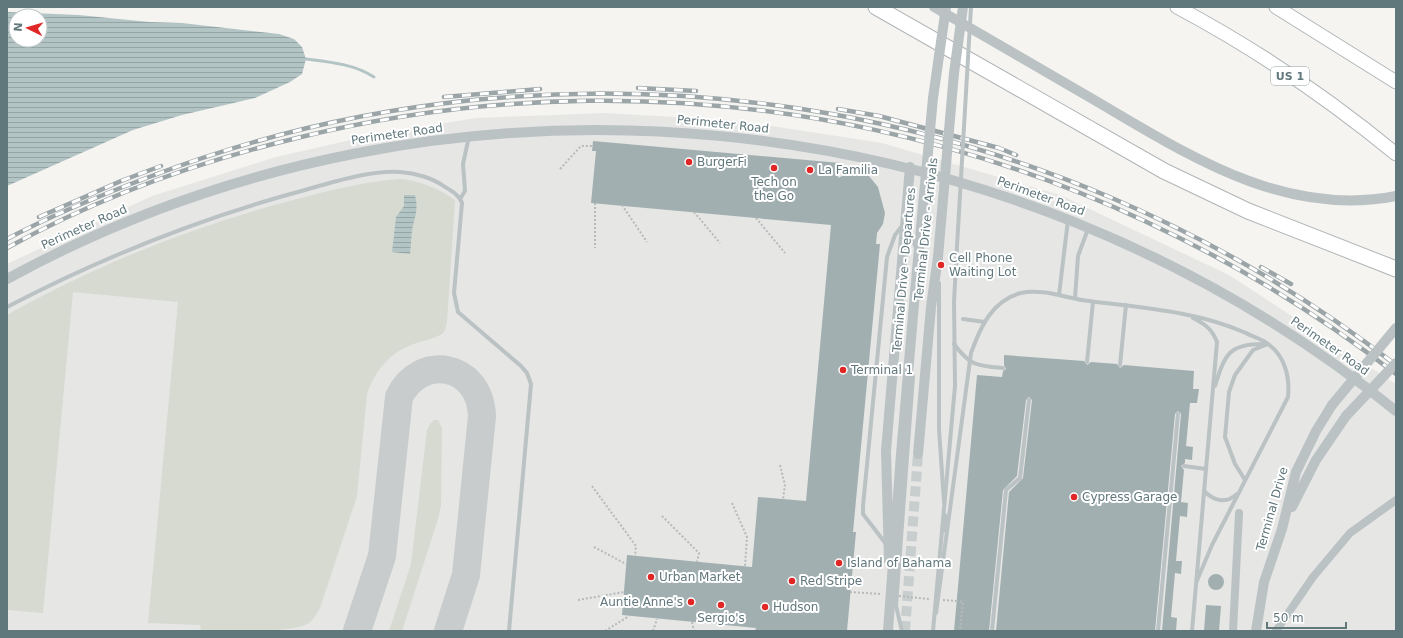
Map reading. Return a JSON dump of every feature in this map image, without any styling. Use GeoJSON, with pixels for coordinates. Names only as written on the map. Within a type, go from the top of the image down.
{"type":"FeatureCollection","features":[{"type":"Feature","properties":{"kind":"highway"},"geometry":{"type":"LineString","coordinates":[[876,7],[1164,171],[1248,212],[1396,269]]}},
{"type":"Feature","properties":{"kind":"main road","name":"US 1"},"geometry":{"type":"LineString","coordinates":[[1177,7],[1264,59],[1336,108],[1396,154]]}},
{"type":"Feature","properties":{"kind":"main road"},"geometry":{"type":"LineString","coordinates":[[1276,7],[1396,82]]}},
{"type":"Feature","properties":{"kind":"street"},"geometry":{"type":"LineString","coordinates":[[934,7],[1177,148],[1245,180],[1281,192],[1321,200],[1355,201],[1396,196]]}},
{"type":"Feature","properties":{"kind":"street","name":"Terminal Drive - Departures"},"geometry":{"type":"LineString","coordinates":[[888,631],[890,582],[896,536],[901,454],[923,198],[937,64],[946,7]]}},
{"type":"Feature","properties":{"kind":"street","name":"Terminal Drive - Arrivals"},"geometry":{"type":"LineString","coordinates":[[918,454],[931,307],[938,257],[954,73],[963,7]]}},
{"type":"Feature","properties":{"kind":"street","name":"Perimeter Road"},"geometry":{"type":"LineString","coordinates":[[7,279],[60,252],[136,218],[223,187],[296,166],[367,150],[469,137],[574,130],[672,132],[807,146],[910,167],[1000,194],[1068,219],[1159,259],[1251,309],[1320,354],[1396,411]]}},
{"type":"Feature","properties":{"kind":"street"},"geometry":{"type":"LineString","coordinates":[[890,582],[887,534],[886,451],[910,167]]}},
{"type":"Feature","properties":{"kind":"street","name":"Terminal Drive"},"geometry":{"type":"LineString","coordinates":[[1256,631],[1263,589],[1282,529],[1296,472],[1316,431],[1332,405],[1396,328]]}},
{"type":"Feature","properties":{"kind":"street"},"geometry":{"type":"LineString","coordinates":[[1282,529],[1306,477],[1346,416],[1396,363]]}},
{"type":"Feature","properties":{"kind":"street"},"geometry":{"type":"LineString","coordinates":[[1276,631],[1314,577],[1350,533],[1396,500]]}},
{"type":"Feature","properties":{"kind":"street"},"geometry":{"type":"LineString","coordinates":[[1233,631],[1239,512]]}},
{"type":"Feature","properties":{"kind":"lane"},"geometry":{"type":"LineString","coordinates":[[933,631],[955,386],[954,288],[971,7]]}},
{"type":"Feature","properties":{"kind":"lane"},"geometry":{"type":"LineString","coordinates":[[460,199],[465,190],[464,160],[469,137]]}},
{"type":"Feature","properties":{"kind":"lane"},"geometry":{"type":"LineString","coordinates":[[7,307],[94,264],[151,239],[240,208],[325,184],[383,172],[400,172],[421,176],[440,183],[460,199],[462,207],[454,293],[458,312],[521,366],[527,373],[531,384],[509,631]]}},
{"type":"Feature","properties":{"kind":"lane"},"geometry":{"type":"LineString","coordinates":[[1059,295],[1068,219]]}},
{"type":"Feature","properties":{"kind":"lane"},"geometry":{"type":"LineString","coordinates":[[899,559],[863,514],[863,506],[887,257],[895,235],[905,222],[915,245],[921,267],[896,606],[902,631]]}},
{"type":"Feature","properties":{"kind":"lane"},"geometry":{"type":"LineString","coordinates":[[1075,298],[1078,256],[1088,227]]}},
{"type":"Feature","properties":{"kind":"lane"},"geometry":{"type":"LineString","coordinates":[[938,257],[940,351],[939,429],[947,541]]}},
{"type":"Feature","properties":{"kind":"lane"},"geometry":{"type":"LineString","coordinates":[[933,631],[947,541],[971,353],[992,310],[1003,301],[1021,293],[1038,292],[1093,302],[1159,308],[1223,323],[1268,344],[1284,363],[1290,383],[1288,397],[1212,545],[1196,583]]}},
{"type":"Feature","properties":{"kind":"lane"},"geometry":{"type":"LineString","coordinates":[[1087,362],[1093,302]]}},
{"type":"Feature","properties":{"kind":"lane"},"geometry":{"type":"LineString","coordinates":[[1120,365],[1126,305]]}},
{"type":"Feature","properties":{"kind":"lane"},"geometry":{"type":"LineString","coordinates":[[1187,315],[1204,324],[1213,332],[1216,342],[1192,631]]}},
{"type":"Feature","properties":{"kind":"lane"},"geometry":{"type":"LineString","coordinates":[[963,319],[985,322]]}},
{"type":"Feature","properties":{"kind":"lane"},"geometry":{"type":"LineString","coordinates":[[1212,396],[1220,368],[1228,354],[1237,346],[1248,343],[1268,344]]}},
{"type":"Feature","properties":{"kind":"lane"},"geometry":{"type":"LineString","coordinates":[[954,344],[971,363],[981,366],[1003,368]]}},
{"type":"Feature","properties":{"kind":"lane"},"geometry":{"type":"LineString","coordinates":[[1245,480],[1235,464],[1225,437],[1229,392],[1235,375],[1253,350],[1268,344]]}},
{"type":"Feature","properties":{"kind":"lane"},"geometry":{"type":"LineString","coordinates":[[992,631],[1006,490],[1020,478],[1029,400]]}},
{"type":"Feature","properties":{"kind":"lane"},"geometry":{"type":"LineString","coordinates":[[1158,631],[1178,414]]}},
{"type":"Feature","properties":{"kind":"lane"},"geometry":{"type":"LineString","coordinates":[[1184,466],[1206,469]]}},
{"type":"Feature","properties":{"kind":"lane"},"geometry":{"type":"LineString","coordinates":[[1204,491],[1210,497],[1217,500],[1229,499],[1239,493]]}},
{"type":"Feature","properties":{"kind":"path"},"geometry":{"type":"LineString","coordinates":[[560,170],[581,146],[593,146]]}},
{"type":"Feature","properties":{"kind":"path"},"geometry":{"type":"LineString","coordinates":[[595,203],[595,248]]}},
{"type":"Feature","properties":{"kind":"path"},"geometry":{"type":"LineString","coordinates":[[622,206],[647,242]]}},
{"type":"Feature","properties":{"kind":"path"},"geometry":{"type":"LineString","coordinates":[[694,212],[720,243]]}},
{"type":"Feature","properties":{"kind":"path"},"geometry":{"type":"LineString","coordinates":[[756,218],[785,253]]}},
{"type":"Feature","properties":{"kind":"path"},"geometry":{"type":"LineString","coordinates":[[780,465],[784,485],[783,499]]}},
{"type":"Feature","properties":{"kind":"path"},"geometry":{"type":"LineString","coordinates":[[592,486],[636,546],[635,556]]}},
{"type":"Feature","properties":{"kind":"path"},"geometry":{"type":"LineString","coordinates":[[732,503],[747,537],[745,566]]}},
{"type":"Feature","properties":{"kind":"path"},"geometry":{"type":"LineString","coordinates":[[662,516],[698,553],[697,562]]}},
{"type":"Feature","properties":{"kind":"path"},"geometry":{"type":"LineString","coordinates":[[594,547],[626,564]]}},
{"type":"Feature","properties":{"kind":"path"},"geometry":{"type":"LineString","coordinates":[[578,600],[624,592]]}},
{"type":"Feature","properties":{"kind":"path"},"geometry":{"type":"LineString","coordinates":[[850,592],[888,595]]}},
{"type":"Feature","properties":{"kind":"path"},"geometry":{"type":"LineString","coordinates":[[896,596],[934,599]]}},
{"type":"Feature","properties":{"kind":"path"},"geometry":{"type":"LineString","coordinates":[[941,600],[963,602],[960,631]]}},
{"type":"Feature","properties":{"kind":"path"},"geometry":{"type":"LineString","coordinates":[[605,631],[629,616]]}},
{"type":"Feature","properties":{"kind":"path"},"geometry":{"type":"LineString","coordinates":[[653,631],[657,619]]}},
{"type":"Feature","properties":{"kind":"path"},"geometry":{"type":"LineString","coordinates":[[692,622],[694,631]]}},
{"type":"Feature","properties":{"kind":"shaded area"},"geometry":{"type":"Polygon","coordinates":[[[7,12],[8,48],[48,48],[48,14],[79,15],[149,22],[182,23],[279,34],[294,39],[302,47],[306,59],[302,74],[290,82],[255,98],[182,115],[133,130],[7,186],[7,12]]]}},
{"type":"Feature","properties":{"kind":"shaded area"},"geometry":{"type":"Polygon","coordinates":[[[604,113],[732,120],[882,143],[1060,195],[1229,275],[1396,384],[1396,631],[7,631],[7,264],[152,196],[276,157],[377,134],[476,118],[604,113]]]}},
{"type":"Feature","properties":{"kind":"shaded area"},"geometry":{"type":"Polygon","coordinates":[[[402,179],[430,186],[455,200],[447,322],[445,330],[442,334],[401,349],[388,359],[370,386],[367,394],[357,496],[320,608],[312,620],[301,626],[288,629],[257,631],[201,630],[200,625],[148,623],[178,302],[73,292],[43,613],[7,610],[7,315],[41,296],[112,263],[222,221],[260,209],[336,189],[402,179]]]}},
{"type":"Feature","properties":{"kind":"shaded area"},"geometry":{"type":"Polygon","coordinates":[[[404,195],[415,195],[416,201],[410,254],[392,252],[396,217],[404,206],[404,195]]]}},
{"type":"Feature","properties":{"kind":"shaded area"},"geometry":{"type":"Polygon","coordinates":[[[434,420],[438,420],[442,428],[441,506],[402,631],[389,631],[411,564],[427,430],[434,420]]]}},
{"type":"Feature","properties":{"kind":"building","name":"Terminal 1"},"geometry":{"type":"Polygon","coordinates":[[[593,141],[840,163],[838,178],[857,169],[869,176],[878,187],[885,213],[883,224],[877,233],[876,244],[880,244],[853,532],[856,532],[847,631],[755,631],[756,628],[622,615],[627,555],[752,567],[758,497],[806,501],[831,225],[591,203],[596,151],[592,151],[593,141]]]}},
{"type":"Feature","properties":{"kind":"building","name":"Cypress Garage"},"geometry":{"type":"Polygon","coordinates":[[[1004,355],[1084,361],[1087,365],[1091,362],[1117,364],[1120,368],[1124,365],[1194,371],[1193,389],[1199,389],[1197,403],[1190,403],[1186,446],[1193,447],[1192,460],[1185,459],[1185,463],[1181,466],[1184,470],[1181,502],[1188,503],[1187,517],[1180,516],[1176,561],[1182,561],[1181,574],[1175,573],[1171,617],[1177,618],[1176,631],[1162,631],[1181,414],[1178,411],[1175,414],[1155,631],[996,631],[1009,492],[1023,478],[1032,400],[1029,397],[1026,400],[1017,476],[1003,490],[989,631],[954,631],[977,375],[1002,377],[1003,371],[1006,369],[1004,365],[1004,355]]]}},
{"type":"Feature","properties":{"kind":"building"},"geometry":{"type":"Polygon","coordinates":[[[1216,574],[1223,579],[1224,582],[1219,589],[1216,590],[1209,585],[1208,582],[1213,575],[1216,574]]]}},
{"type":"Feature","properties":{"kind":"building"},"geometry":{"type":"Polygon","coordinates":[[[1206,605],[1221,606],[1219,631],[1204,631],[1206,605]]]}},
{"type":"Feature","properties":{"kind":"waterway"},"geometry":{"type":"LineString","coordinates":[[306,59],[350,66],[374,77]]}},
{"type":"Feature","properties":{"kind":"taxiway"},"geometry":{"type":"LineString","coordinates":[[357,631],[382,556],[399,397],[409,383],[421,374],[434,370],[448,370],[460,375],[471,384],[479,398],[482,416],[466,575],[448,631]]}},
{"type":"Feature","properties":{"kind":"tunnel"},"geometry":{"type":"LineString","coordinates":[[905,631],[918,454]]}},
{"type":"Feature","properties":{"kind":"railway"},"geometry":{"type":"LineString","coordinates":[[638,88],[696,91]]}},
{"type":"Feature","properties":{"kind":"railway"},"geometry":{"type":"LineString","coordinates":[[444,97],[540,89]]}},
{"type":"Feature","properties":{"kind":"railway"},"geometry":{"type":"LineString","coordinates":[[7,239],[77,206],[149,177],[308,128],[471,100],[634,94],[797,108],[956,143],[1111,198],[1258,272],[1396,365]]}},
{"type":"Feature","properties":{"kind":"railway"},"geometry":{"type":"LineString","coordinates":[[7,248],[76,213],[148,183],[222,158],[297,138],[442,111],[587,101],[732,107],[874,130],[1012,168],[1146,222],[1274,290],[1396,374]]}},
{"type":"Feature","properties":{"kind":"railway"},"geometry":{"type":"LineString","coordinates":[[838,109],[879,116],[999,148],[1016,155]]}},
{"type":"Feature","properties":{"kind":"railway"},"geometry":{"type":"LineString","coordinates":[[39,217],[121,181],[161,166]]}},
{"type":"Feature","properties":{"kind":"railway"},"geometry":{"type":"LineString","coordinates":[[1261,267],[1291,284]]}},
{"type":"Feature","properties":{"kind":"place","name":"BurgerFi"},"geometry":{"type":"Point","coordinates":[689,162]}},
{"type":"Feature","properties":{"kind":"place","name":"Tech on the Go"},"geometry":{"type":"Point","coordinates":[774,168]}},
{"type":"Feature","properties":{"kind":"place","name":"La Familia"},"geometry":{"type":"Point","coordinates":[810,170]}},
{"type":"Feature","properties":{"kind":"place","name":"Cell Phone Waiting Lot"},"geometry":{"type":"Point","coordinates":[941,265]}},
{"type":"Feature","properties":{"kind":"place","name":"Terminal 1"},"geometry":{"type":"Point","coordinates":[843,370]}},
{"type":"Feature","properties":{"kind":"place","name":"Cypress Garage"},"geometry":{"type":"Point","coordinates":[1074,497]}},
{"type":"Feature","properties":{"kind":"place","name":"Island of Bahama"},"geometry":{"type":"Point","coordinates":[839,563]}},
{"type":"Feature","properties":{"kind":"place","name":"Urban Market"},"geometry":{"type":"Point","coordinates":[651,577]}},
{"type":"Feature","properties":{"kind":"place","name":"Red Stripe"},"geometry":{"type":"Point","coordinates":[792,581]}},
{"type":"Feature","properties":{"kind":"place","name":"Auntie Anne's"},"geometry":{"type":"Point","coordinates":[691,602]}},
{"type":"Feature","properties":{"kind":"place","name":"Sergio's"},"geometry":{"type":"Point","coordinates":[721,605]}},
{"type":"Feature","properties":{"kind":"place","name":"Hudson"},"geometry":{"type":"Point","coordinates":[765,607]}}]}
